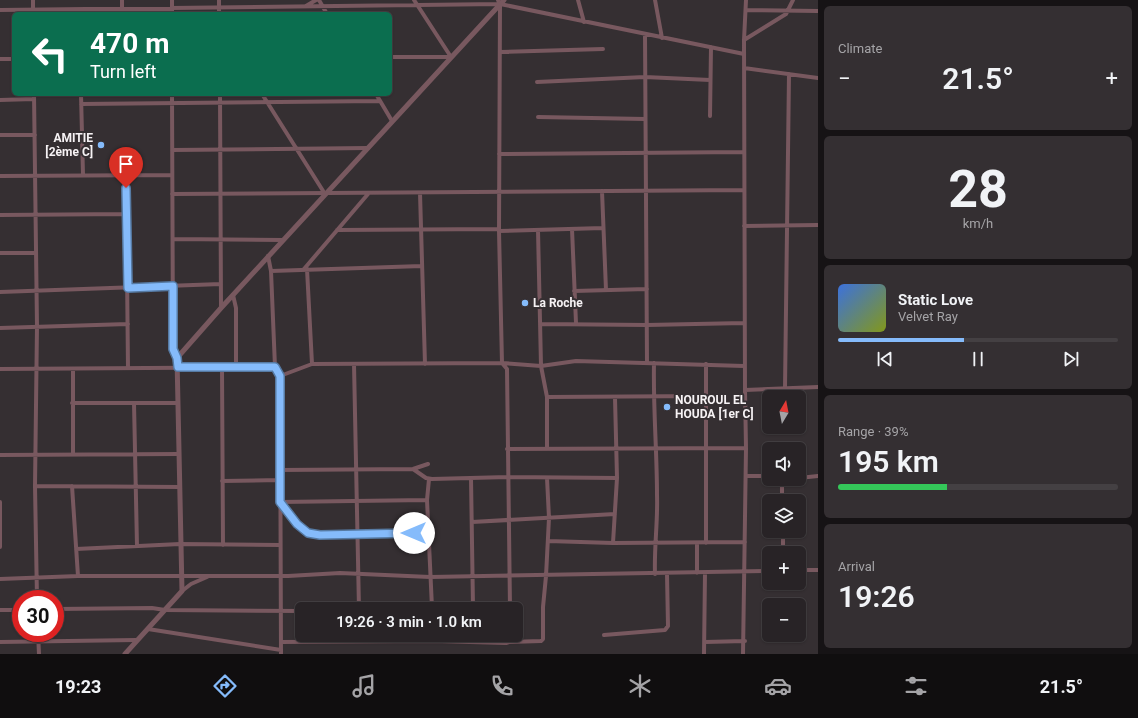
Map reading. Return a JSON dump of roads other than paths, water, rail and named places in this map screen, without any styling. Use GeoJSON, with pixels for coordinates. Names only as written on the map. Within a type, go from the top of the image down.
{"type":"FeatureCollection","features":[{"type":"Feature","properties":{"kind":"street"},"geometry":{"type":"LineString","coordinates":[[33,0],[33,12]]}},
{"type":"Feature","properties":{"kind":"street"},"geometry":{"type":"LineString","coordinates":[[122,0],[122,12]]}},
{"type":"Feature","properties":{"kind":"street"},"geometry":{"type":"LineString","coordinates":[[172,0],[172,12]]}},
{"type":"Feature","properties":{"kind":"street"},"geometry":{"type":"LineString","coordinates":[[219,0],[219,12]]}},
{"type":"Feature","properties":{"kind":"street"},"geometry":{"type":"LineString","coordinates":[[306,6],[318,0],[326,12]]}},
{"type":"Feature","properties":{"kind":"street"},"geometry":{"type":"LineString","coordinates":[[414,0],[451,57]]}},
{"type":"Feature","properties":{"kind":"street"},"geometry":{"type":"LineString","coordinates":[[578,0],[584,22]]}},
{"type":"Feature","properties":{"kind":"street"},"geometry":{"type":"LineString","coordinates":[[655,0],[662,38]]}},
{"type":"Feature","properties":{"kind":"street"},"geometry":{"type":"LineString","coordinates":[[744,654],[746,448],[744,390],[744,40],[746,0]]}},
{"type":"Feature","properties":{"kind":"street"},"geometry":{"type":"LineString","coordinates":[[744,40],[786,14],[793,0]]}},
{"type":"Feature","properties":{"kind":"street"},"geometry":{"type":"LineString","coordinates":[[0,10],[33,12],[122,8],[417,5],[500,1],[584,22],[744,54]]}},
{"type":"Feature","properties":{"kind":"street"},"geometry":{"type":"LineString","coordinates":[[500,1],[499,230],[502,364],[507,369],[510,602]]}},
{"type":"Feature","properties":{"kind":"street"},"geometry":{"type":"LineString","coordinates":[[177,358],[268,256],[451,57],[500,1]]}},
{"type":"Feature","properties":{"kind":"street"},"geometry":{"type":"LineString","coordinates":[[746,10],[818,11]]}},
{"type":"Feature","properties":{"kind":"street"},"geometry":{"type":"LineString","coordinates":[[645,34],[647,363]]}},
{"type":"Feature","properties":{"kind":"street"},"geometry":{"type":"LineString","coordinates":[[710,116],[711,48]]}},
{"type":"Feature","properties":{"kind":"street"},"geometry":{"type":"LineString","coordinates":[[500,52],[603,49]]}},
{"type":"Feature","properties":{"kind":"street"},"geometry":{"type":"LineString","coordinates":[[392,58],[451,57]]}},
{"type":"Feature","properties":{"kind":"street"},"geometry":{"type":"LineString","coordinates":[[0,59],[12,59]]}},
{"type":"Feature","properties":{"kind":"street"},"geometry":{"type":"LineString","coordinates":[[744,68],[818,78]]}},
{"type":"Feature","properties":{"kind":"street"},"geometry":{"type":"LineString","coordinates":[[785,388],[789,74]]}},
{"type":"Feature","properties":{"kind":"street"},"geometry":{"type":"LineString","coordinates":[[537,82],[645,78],[710,80]]}},
{"type":"Feature","properties":{"kind":"street"},"geometry":{"type":"LineString","coordinates":[[81,96],[83,175]]}},
{"type":"Feature","properties":{"kind":"street"},"geometry":{"type":"LineString","coordinates":[[172,96],[173,349],[177,358],[178,367],[180,576],[182,591]]}},
{"type":"Feature","properties":{"kind":"street"},"geometry":{"type":"LineString","coordinates":[[220,96],[221,308]]}},
{"type":"Feature","properties":{"kind":"street"},"geometry":{"type":"LineString","coordinates":[[263,96],[325,194]]}},
{"type":"Feature","properties":{"kind":"street"},"geometry":{"type":"LineString","coordinates":[[377,96],[392,121]]}},
{"type":"Feature","properties":{"kind":"street"},"geometry":{"type":"LineString","coordinates":[[0,100],[34,99],[37,326],[35,455],[37,590]]}},
{"type":"Feature","properties":{"kind":"street"},"geometry":{"type":"LineString","coordinates":[[81,104],[380,100]]}},
{"type":"Feature","properties":{"kind":"street"},"geometry":{"type":"LineString","coordinates":[[538,117],[645,119]]}},
{"type":"Feature","properties":{"kind":"street"},"geometry":{"type":"LineString","coordinates":[[0,135],[35,135]]}},
{"type":"Feature","properties":{"kind":"street"},"geometry":{"type":"LineString","coordinates":[[172,150],[368,148]]}},
{"type":"Feature","properties":{"kind":"street"},"geometry":{"type":"LineString","coordinates":[[499,154],[744,152]]}},
{"type":"Feature","properties":{"kind":"street"},"geometry":{"type":"LineString","coordinates":[[126,175],[128,368]]}},
{"type":"Feature","properties":{"kind":"street"},"geometry":{"type":"LineString","coordinates":[[0,176],[172,175]]}},
{"type":"Feature","properties":{"kind":"street"},"geometry":{"type":"LineString","coordinates":[[172,194],[368,194],[744,190]]}},
{"type":"Feature","properties":{"kind":"street"},"geometry":{"type":"LineString","coordinates":[[602,191],[606,290]]}},
{"type":"Feature","properties":{"kind":"street"},"geometry":{"type":"LineString","coordinates":[[420,193],[426,364]]}},
{"type":"Feature","properties":{"kind":"street"},"geometry":{"type":"LineString","coordinates":[[312,364],[305,270],[368,194]]}},
{"type":"Feature","properties":{"kind":"street"},"geometry":{"type":"LineString","coordinates":[[0,215],[127,214]]}},
{"type":"Feature","properties":{"kind":"street"},"geometry":{"type":"LineString","coordinates":[[744,226],[818,225]]}},
{"type":"Feature","properties":{"kind":"street"},"geometry":{"type":"LineString","coordinates":[[337,230],[538,230],[603,228]]}},
{"type":"Feature","properties":{"kind":"street"},"geometry":{"type":"LineString","coordinates":[[572,229],[576,323]]}},
{"type":"Feature","properties":{"kind":"street"},"geometry":{"type":"LineString","coordinates":[[538,230],[540,366],[547,397],[547,448]]}},
{"type":"Feature","properties":{"kind":"street"},"geometry":{"type":"LineString","coordinates":[[173,239],[283,240]]}},
{"type":"Feature","properties":{"kind":"street"},"geometry":{"type":"LineString","coordinates":[[0,253],[36,253]]}},
{"type":"Feature","properties":{"kind":"street"},"geometry":{"type":"LineString","coordinates":[[148,629],[281,652],[280,376],[275,367],[271,271],[268,256]]}},
{"type":"Feature","properties":{"kind":"street"},"geometry":{"type":"LineString","coordinates":[[271,271],[422,266]]}},
{"type":"Feature","properties":{"kind":"street"},"geometry":{"type":"LineString","coordinates":[[0,292],[221,284]]}},
{"type":"Feature","properties":{"kind":"street"},"geometry":{"type":"LineString","coordinates":[[574,291],[646,289]]}},
{"type":"Feature","properties":{"kind":"street"},"geometry":{"type":"LineString","coordinates":[[233,295],[236,308],[236,367]]}},
{"type":"Feature","properties":{"kind":"street"},"geometry":{"type":"LineString","coordinates":[[540,324],[576,323],[647,325],[744,323]]}},
{"type":"Feature","properties":{"kind":"street"},"geometry":{"type":"LineString","coordinates":[[0,328],[128,324]]}},
{"type":"Feature","properties":{"kind":"street"},"geometry":{"type":"LineString","coordinates":[[280,376],[312,364],[502,364],[540,366],[576,361],[744,366]]}},
{"type":"Feature","properties":{"kind":"street"},"geometry":{"type":"LineString","coordinates":[[354,364],[355,470],[360,602]]}},
{"type":"Feature","properties":{"kind":"street"},"geometry":{"type":"LineString","coordinates":[[654,364],[657,513],[654,543],[655,574]]}},
{"type":"Feature","properties":{"kind":"street"},"geometry":{"type":"LineString","coordinates":[[706,364],[706,542]]}},
{"type":"Feature","properties":{"kind":"street"},"geometry":{"type":"LineString","coordinates":[[0,369],[275,367]]}},
{"type":"Feature","properties":{"kind":"street"},"geometry":{"type":"LineString","coordinates":[[222,368],[223,546]]}},
{"type":"Feature","properties":{"kind":"street"},"geometry":{"type":"LineString","coordinates":[[73,369],[73,455]]}},
{"type":"Feature","properties":{"kind":"street"},"geometry":{"type":"LineString","coordinates":[[744,390],[818,386]]}},
{"type":"Feature","properties":{"kind":"street"},"geometry":{"type":"LineString","coordinates":[[547,397],[615,398],[706,396]]}},
{"type":"Feature","properties":{"kind":"street"},"geometry":{"type":"LineString","coordinates":[[613,543],[617,478],[615,398]]}},
{"type":"Feature","properties":{"kind":"street"},"geometry":{"type":"LineString","coordinates":[[134,403],[137,546]]}},
{"type":"Feature","properties":{"kind":"street"},"geometry":{"type":"LineString","coordinates":[[72,404],[178,403]]}},
{"type":"Feature","properties":{"kind":"street"},"geometry":{"type":"LineString","coordinates":[[507,448],[746,448]]}},
{"type":"Feature","properties":{"kind":"street"},"geometry":{"type":"LineString","coordinates":[[0,455],[179,454]]}},
{"type":"Feature","properties":{"kind":"street"},"geometry":{"type":"LineString","coordinates":[[280,470],[413,469],[428,464]]}},
{"type":"Feature","properties":{"kind":"street"},"geometry":{"type":"LineString","coordinates":[[413,469],[429,479],[508,477],[617,478]]}},
{"type":"Feature","properties":{"kind":"street"},"geometry":{"type":"LineString","coordinates":[[746,476],[762,476]]}},
{"type":"Feature","properties":{"kind":"street"},"geometry":{"type":"LineString","coordinates":[[806,477],[818,476]]}},
{"type":"Feature","properties":{"kind":"street"},"geometry":{"type":"LineString","coordinates":[[471,478],[473,602]]}},
{"type":"Feature","properties":{"kind":"street"},"geometry":{"type":"LineString","coordinates":[[523,641],[542,640],[542,607],[546,576],[549,518],[548,478]]}},
{"type":"Feature","properties":{"kind":"street"},"geometry":{"type":"LineString","coordinates":[[429,479],[427,500],[432,602]]}},
{"type":"Feature","properties":{"kind":"street"},"geometry":{"type":"LineString","coordinates":[[222,481],[280,480]]}},
{"type":"Feature","properties":{"kind":"street"},"geometry":{"type":"LineString","coordinates":[[35,486],[180,487]]}},
{"type":"Feature","properties":{"kind":"street"},"geometry":{"type":"LineString","coordinates":[[72,486],[78,576]]}},
{"type":"Feature","properties":{"kind":"street"},"geometry":{"type":"LineString","coordinates":[[280,502],[427,500]]}},
{"type":"Feature","properties":{"kind":"street"},"geometry":{"type":"LineString","coordinates":[[0,502],[0,548]]}},
{"type":"Feature","properties":{"kind":"street"},"geometry":{"type":"LineString","coordinates":[[280,502],[297,524],[308,533],[320,535],[357,533],[429,533]]}},
{"type":"Feature","properties":{"kind":"street"},"geometry":{"type":"LineString","coordinates":[[472,522],[615,514]]}},
{"type":"Feature","properties":{"kind":"street"},"geometry":{"type":"LineString","coordinates":[[548,541],[613,543],[745,542]]}},
{"type":"Feature","properties":{"kind":"street"},"geometry":{"type":"LineString","coordinates":[[696,573],[697,543]]}},
{"type":"Feature","properties":{"kind":"street"},"geometry":{"type":"LineString","coordinates":[[76,548],[180,544],[223,546],[280,545]]}},
{"type":"Feature","properties":{"kind":"street"},"geometry":{"type":"LineString","coordinates":[[806,570],[818,570]]}},
{"type":"Feature","properties":{"kind":"street"},"geometry":{"type":"LineString","coordinates":[[0,579],[37,579],[78,576],[281,576],[340,573],[430,577],[762,571]]}},
{"type":"Feature","properties":{"kind":"street"},"geometry":{"type":"LineString","coordinates":[[704,654],[705,573]]}},
{"type":"Feature","properties":{"kind":"street"},"geometry":{"type":"LineString","coordinates":[[604,635],[665,630],[668,626],[667,574]]}},
{"type":"Feature","properties":{"kind":"street"},"geometry":{"type":"LineString","coordinates":[[127,654],[136,640],[148,629],[182,591],[191,584],[212,576]]}},
{"type":"Feature","properties":{"kind":"street"},"geometry":{"type":"LineString","coordinates":[[64,609],[152,608],[165,610],[295,611]]}},
{"type":"Feature","properties":{"kind":"street"},"geometry":{"type":"LineString","coordinates":[[0,610],[12,610]]}},
{"type":"Feature","properties":{"kind":"street"},"geometry":{"type":"LineString","coordinates":[[64,641],[136,640]]}},
{"type":"Feature","properties":{"kind":"street"},"geometry":{"type":"LineString","coordinates":[[705,642],[745,641]]}},
{"type":"Feature","properties":{"kind":"street"},"geometry":{"type":"LineString","coordinates":[[0,642],[12,642]]}},
{"type":"Feature","properties":{"kind":"street"},"geometry":{"type":"LineString","coordinates":[[38,642],[39,654]]}},
{"type":"Feature","properties":{"kind":"street"},"geometry":{"type":"LineString","coordinates":[[281,642],[295,642]]}},
{"type":"Feature","properties":{"kind":"place","name":"AMITIE [2ème C]"},"geometry":{"type":"Point","coordinates":[101,145]}},
{"type":"Feature","properties":{"kind":"place","name":"La Roche"},"geometry":{"type":"Point","coordinates":[525,303]}},
{"type":"Feature","properties":{"kind":"place","name":"NOUROUL EL HOUDA [1er C]"},"geometry":{"type":"Point","coordinates":[667,407]}}]}
